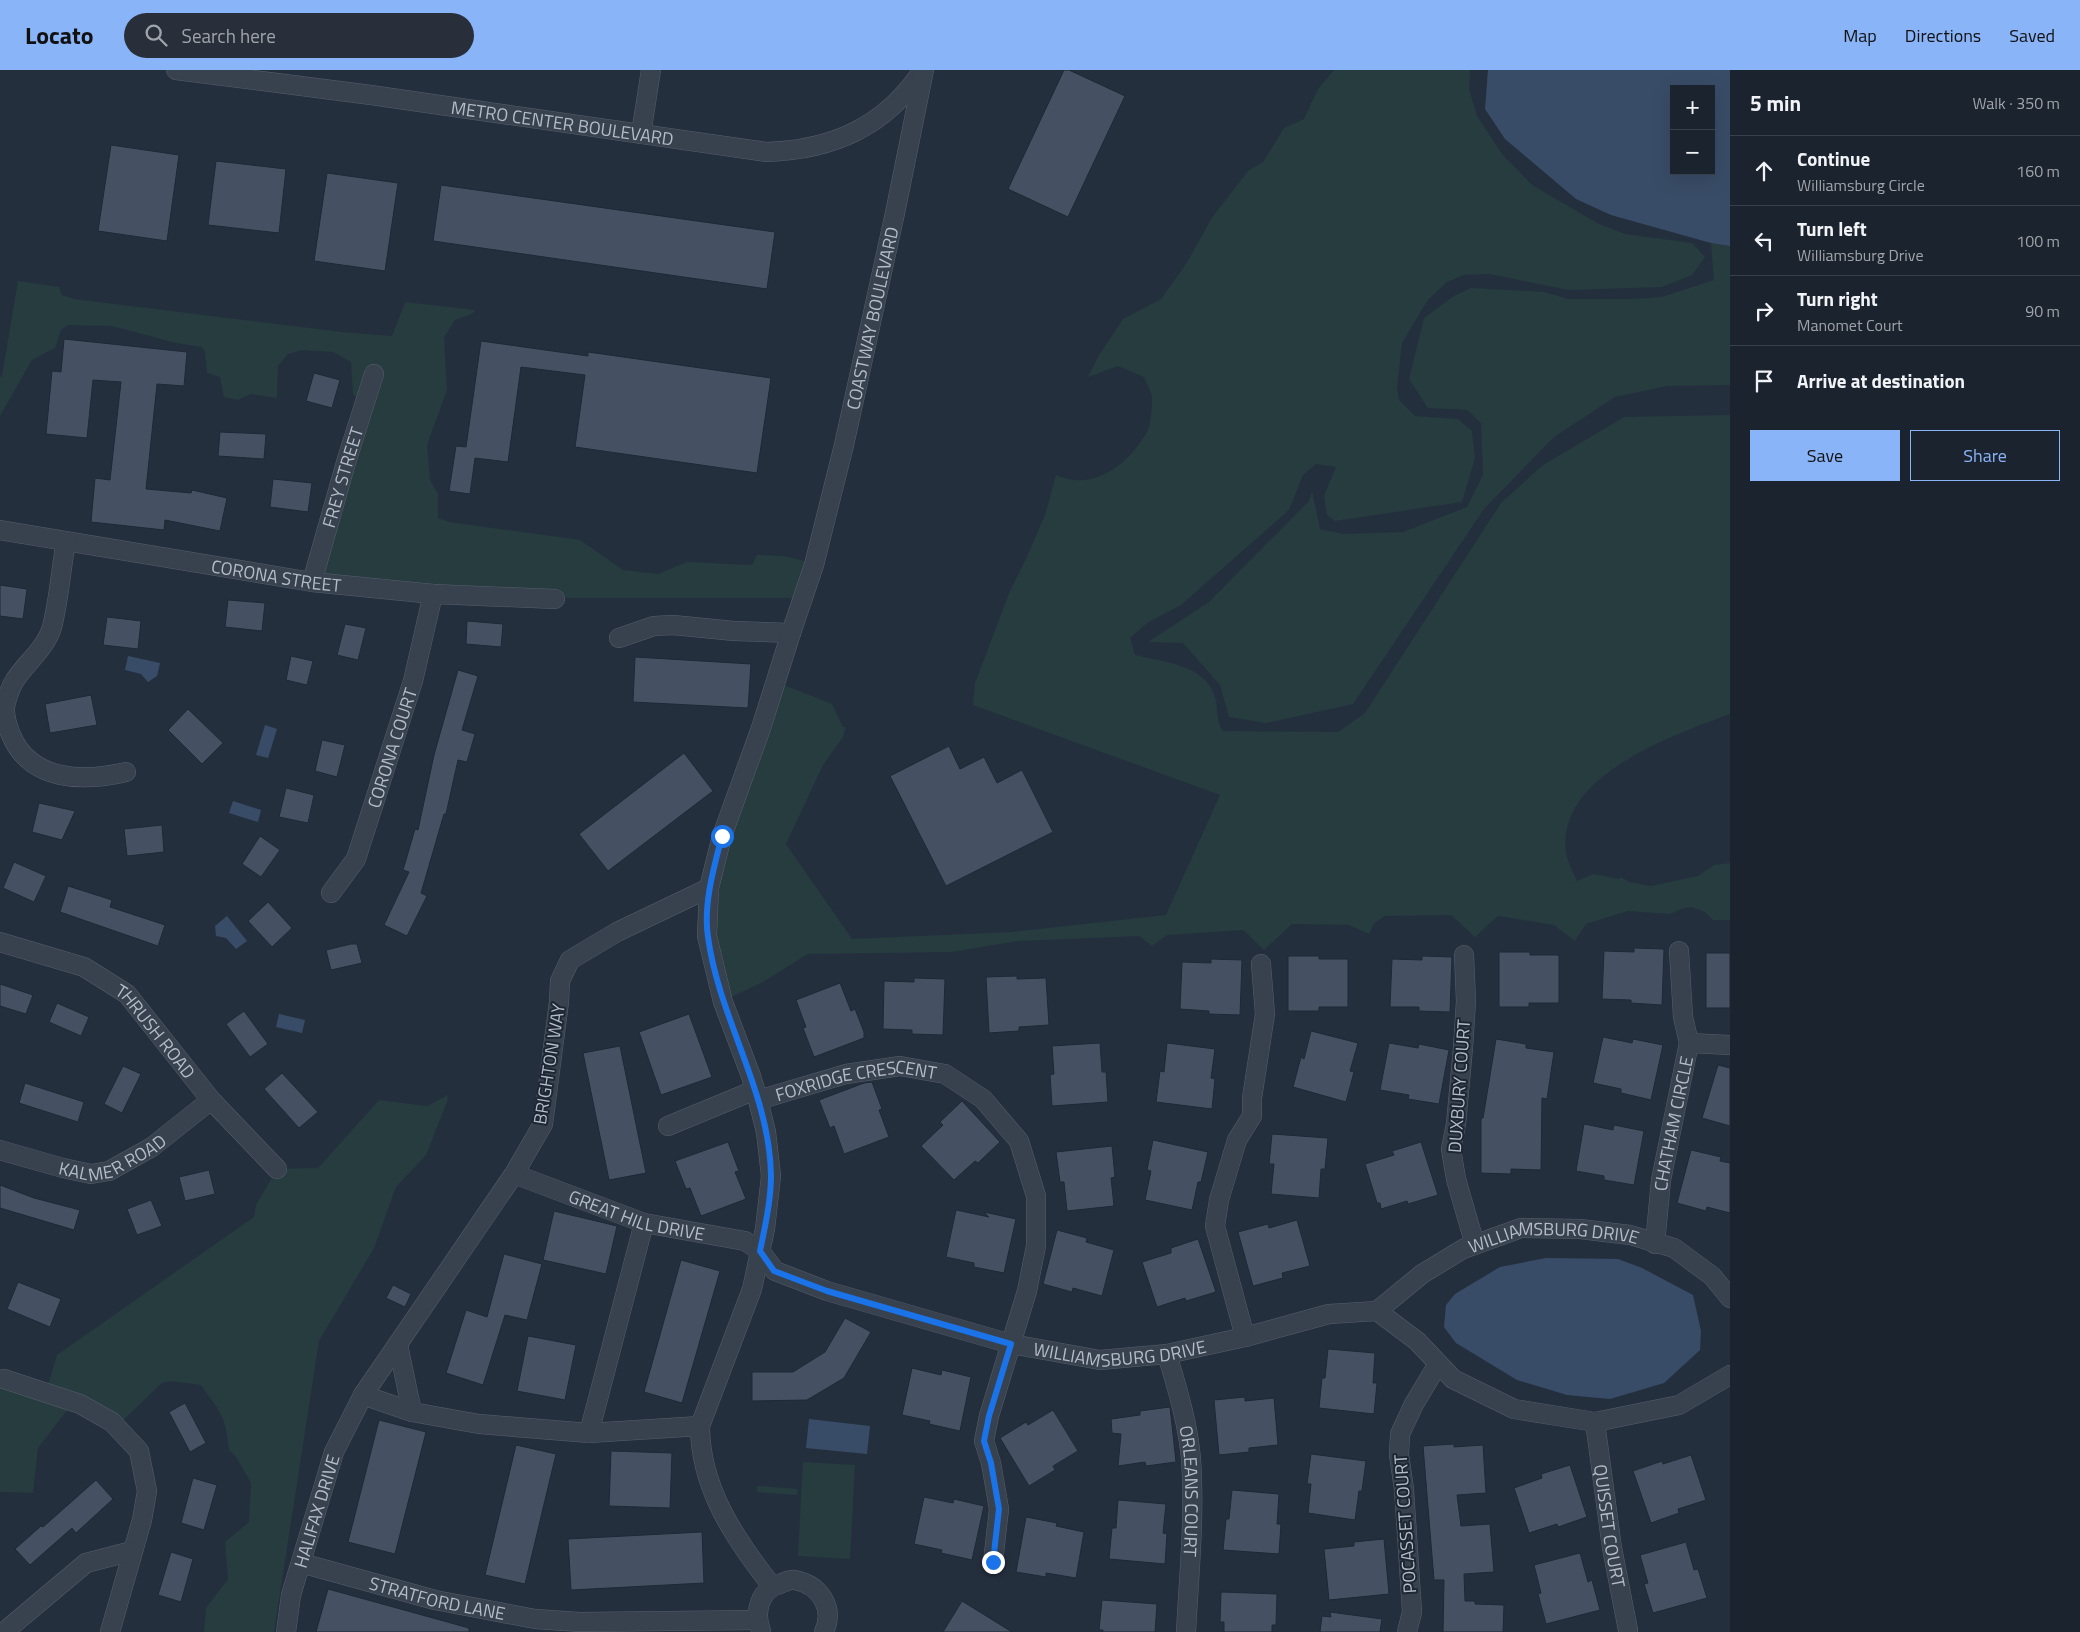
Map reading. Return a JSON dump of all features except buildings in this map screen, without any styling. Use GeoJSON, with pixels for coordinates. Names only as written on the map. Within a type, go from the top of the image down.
{"type":"FeatureCollection","features":[{"type":"Feature","properties":{"kind":"street","name":"METRO CENTER BOULEVARD"},"geometry":{"type":"LineString","coordinates":[[176,70],[371,95],[761,151],[791,151],[816,146],[862,129],[900,98],[923,70]]}},
{"type":"Feature","properties":{"kind":"street"},"geometry":{"type":"LineString","coordinates":[[641,134],[651,70]]}},
{"type":"Feature","properties":{"kind":"street","name":"COASTWAY BOULEVARD"},"geometry":{"type":"LineString","coordinates":[[700,1426],[752,1289],[760,1251],[771,1176],[766,1132],[757,1095],[724,1002],[708,936],[709,888],[722,836],[761,728],[790,633],[814,565],[844,445],[895,213],[923,70]]}},
{"type":"Feature","properties":{"kind":"street","name":"FREY STREET"},"geometry":{"type":"LineString","coordinates":[[312,582],[347,459],[374,374]]}},
{"type":"Feature","properties":{"kind":"street","name":"CORONA STREET"},"geometry":{"type":"LineString","coordinates":[[0,530],[312,582],[433,594],[555,599]]}},
{"type":"Feature","properties":{"kind":"street"},"geometry":{"type":"LineString","coordinates":[[66,541],[52,629],[42,647],[14,681],[5,704],[6,725],[15,744],[28,760],[51,774],[84,779],[106,777],[126,772]]}},
{"type":"Feature","properties":{"kind":"street","name":"CORONA COURT"},"geometry":{"type":"LineString","coordinates":[[331,893],[356,859],[413,681],[433,594]]}},
{"type":"Feature","properties":{"kind":"street"},"geometry":{"type":"LineString","coordinates":[[618,638],[654,626],[673,625],[790,633]]}},
{"type":"Feature","properties":{"kind":"street","name":"BRIGHTON WAY"},"geometry":{"type":"LineString","coordinates":[[363,1395],[514,1174],[544,1124],[560,981],[570,960],[617,932],[709,888]]}},
{"type":"Feature","properties":{"kind":"street","name":"THRUSH ROAD"},"geometry":{"type":"LineString","coordinates":[[0,942],[84,967],[127,994],[212,1100],[277,1170]]}},
{"type":"Feature","properties":{"kind":"street"},"geometry":{"type":"LineString","coordinates":[[1679,951],[1682,1017],[1689,1043]]}},
{"type":"Feature","properties":{"kind":"street","name":"DUXBURY COURT"},"geometry":{"type":"LineString","coordinates":[[1464,956],[1466,1000],[1463,1048],[1456,1124],[1451,1149],[1456,1179],[1474,1245]]}},
{"type":"Feature","properties":{"kind":"street"},"geometry":{"type":"LineString","coordinates":[[1245,1337],[1215,1226],[1219,1200],[1237,1140],[1252,1116],[1252,1098],[1265,1014],[1261,964]]}},
{"type":"Feature","properties":{"kind":"street","name":"CHATHAM CIRCLE"},"geometry":{"type":"LineString","coordinates":[[1655,1244],[1661,1180],[1689,1043],[1730,1045]]}},
{"type":"Feature","properties":{"kind":"street","name":"FOXRIDGE CRESCENT"},"geometry":{"type":"LineString","coordinates":[[757,1095],[846,1074],[900,1066],[945,1074],[983,1099],[1019,1141],[1036,1196],[1036,1246],[1027,1291],[989,1416],[984,1441],[991,1463],[999,1509],[993,1562]]}},
{"type":"Feature","properties":{"kind":"street"},"geometry":{"type":"LineString","coordinates":[[668,1126],[757,1095]]}},
{"type":"Feature","properties":{"kind":"street","name":"KALMER ROAD"},"geometry":{"type":"LineString","coordinates":[[0,1150],[91,1174],[109,1171],[152,1147],[212,1100]]}},
{"type":"Feature","properties":{"kind":"street","name":"GREAT HILL DRIVE"},"geometry":{"type":"LineString","coordinates":[[514,1174],[644,1223],[745,1241],[760,1251]]}},
{"type":"Feature","properties":{"kind":"street"},"geometry":{"type":"LineString","coordinates":[[589,1433],[644,1223]]}},
{"type":"Feature","properties":{"kind":"street","name":"WILLIAMSBURG DRIVE"},"geometry":{"type":"LineString","coordinates":[[760,1251],[774,1271],[827,1291],[1011,1344],[1100,1360],[1168,1354],[1245,1337],[1329,1314],[1377,1311],[1422,1274],[1463,1249],[1521,1228],[1580,1229],[1630,1235],[1655,1244],[1674,1248],[1712,1276],[1730,1298]]}},
{"type":"Feature","properties":{"kind":"street"},"geometry":{"type":"LineString","coordinates":[[1377,1311],[1417,1341],[1453,1380],[1504,1406],[1514,1409],[1595,1422],[1679,1405],[1730,1376]]}},
{"type":"Feature","properties":{"kind":"street"},"geometry":{"type":"LineString","coordinates":[[398,1345],[412,1412]]}},
{"type":"Feature","properties":{"kind":"street","name":"ORLEANS COURT"},"geometry":{"type":"LineString","coordinates":[[1168,1354],[1182,1406],[1191,1459],[1191,1557],[1186,1632]]}},
{"type":"Feature","properties":{"kind":"street","name":"POCASSET COURT"},"geometry":{"type":"LineString","coordinates":[[1407,1632],[1412,1612],[1406,1519],[1399,1455],[1400,1434],[1414,1404],[1438,1364]]}},
{"type":"Feature","properties":{"kind":"street"},"geometry":{"type":"LineString","coordinates":[[4,1379],[80,1404],[112,1422],[139,1451],[147,1491],[142,1520],[110,1632]]}},
{"type":"Feature","properties":{"kind":"street"},"geometry":{"type":"LineString","coordinates":[[363,1395],[412,1412],[479,1424],[589,1433],[700,1426],[700,1441],[708,1477],[720,1510],[750,1558],[772,1586]]}},
{"type":"Feature","properties":{"kind":"street","name":"HALIFAX DRIVE"},"geometry":{"type":"LineString","coordinates":[[286,1632],[291,1595],[334,1452],[363,1395]]}},
{"type":"Feature","properties":{"kind":"street","name":"QUISSET COURT"},"geometry":{"type":"LineString","coordinates":[[1595,1422],[1612,1548],[1628,1630]]}},
{"type":"Feature","properties":{"kind":"street"},"geometry":{"type":"LineString","coordinates":[[4,1632],[86,1563],[132,1551]]}},
{"type":"Feature","properties":{"kind":"street","name":"STRATFORD LANE"},"geometry":{"type":"LineString","coordinates":[[301,1563],[435,1600],[535,1619],[580,1622],[759,1626]]}},
{"type":"Feature","properties":{"kind":"street"},"geometry":{"type":"LineString","coordinates":[[759,1626],[758,1607],[763,1596],[772,1586],[793,1580],[814,1586],[827,1604],[829,1630]]}},
{"type":"Feature","properties":{"kind":"green space"},"geometry":{"type":"Polygon","coordinates":[[[1334,70],[1470,70],[1469,89],[1477,116],[1502,154],[1532,185],[1599,224],[1625,234],[1692,243],[1705,257],[1692,275],[1662,287],[1568,290],[1490,274],[1464,275],[1447,282],[1427,301],[1402,343],[1397,388],[1399,400],[1415,416],[1458,419],[1472,431],[1475,458],[1462,502],[1335,521],[1327,515],[1324,496],[1336,467],[1316,464],[1303,475],[1289,510],[1181,605],[1147,623],[1130,638],[1135,655],[1180,666],[1201,676],[1209,684],[1214,694],[1219,722],[1223,731],[1338,732],[1365,713],[1501,503],[1543,465],[1624,417],[1730,415],[1730,714],[1651,747],[1623,762],[1599,780],[1580,801],[1568,825],[1566,852],[1577,881],[1571,884],[1593,874],[1619,879],[1621,877],[1629,882],[1651,886],[1698,876],[1714,865],[1730,863],[1730,920],[1713,920],[1705,912],[1691,907],[1670,914],[1628,911],[1586,924],[1575,941],[1554,925],[1498,916],[1475,937],[1451,915],[1384,916],[1374,924],[1369,934],[1349,925],[1292,924],[1264,950],[1243,930],[1167,935],[1152,946],[1139,936],[1018,941],[951,952],[808,954],[763,982],[727,999],[709,901],[779,683],[832,704],[843,727],[846,727],[843,737],[823,765],[786,844],[852,939],[1011,932],[1166,915],[1220,795],[973,705],[975,683],[1010,591],[1045,515],[1056,475],[1083,480],[1096,478],[1120,465],[1147,432],[1151,416],[1152,398],[1144,377],[1118,366],[1088,377],[1099,355],[1123,319],[1161,299],[1186,264],[1211,219],[1248,171],[1263,162],[1284,128],[1304,119],[1318,89],[1334,70]]]}},
{"type":"Feature","properties":{"kind":"green space"},"geometry":{"type":"Polygon","coordinates":[[[1711,243],[1730,246],[1730,385],[1667,386],[1615,397],[1554,437],[1484,509],[1353,704],[1266,723],[1229,717],[1220,685],[1183,643],[1148,642],[1209,602],[1309,501],[1312,491],[1320,529],[1344,534],[1403,532],[1467,507],[1483,475],[1481,423],[1467,410],[1428,408],[1409,379],[1424,318],[1454,296],[1471,288],[1545,292],[1568,299],[1662,297],[1714,280],[1711,243]]]}},
{"type":"Feature","properties":{"kind":"green space"},"geometry":{"type":"Polygon","coordinates":[[[18,281],[59,287],[62,295],[74,299],[342,332],[392,336],[405,302],[475,310],[472,314],[455,320],[444,337],[447,390],[427,445],[430,480],[438,494],[438,518],[449,522],[580,540],[623,570],[658,574],[687,562],[752,565],[757,555],[784,556],[813,563],[804,598],[571,598],[315,580],[362,404],[353,394],[351,362],[333,352],[302,350],[288,354],[278,366],[277,398],[251,394],[238,400],[224,397],[220,377],[207,373],[205,352],[202,347],[176,343],[112,326],[68,325],[61,330],[55,348],[32,360],[0,416],[0,377],[2,376],[18,281]]]}},
{"type":"Feature","properties":{"kind":"green space"},"geometry":{"type":"Polygon","coordinates":[[[448,1095],[426,1155],[396,1187],[374,1248],[319,1341],[274,1632],[204,1632],[206,1608],[228,1579],[225,1542],[249,1522],[251,1483],[236,1457],[229,1450],[226,1429],[221,1415],[201,1385],[171,1381],[162,1383],[118,1425],[74,1401],[38,1448],[33,1493],[0,1492],[0,1378],[47,1388],[57,1355],[254,1217],[256,1205],[277,1169],[318,1168],[379,1100],[427,1106],[448,1095]]]}},
{"type":"Feature","properties":{"kind":"green space"},"geometry":{"type":"Polygon","coordinates":[[[803,1462],[855,1465],[850,1559],[798,1556],[803,1462]]]}},
{"type":"Feature","properties":{"kind":"green space"},"geometry":{"type":"Polygon","coordinates":[[[757,1486],[798,1489],[797,1495],[757,1492],[757,1486]]]}},
{"type":"Feature","properties":{"kind":"water"},"geometry":{"type":"Polygon","coordinates":[[[1488,70],[1730,70],[1730,246],[1711,243],[1611,215],[1576,199],[1505,139],[1485,109],[1488,70]]]}},
{"type":"Feature","properties":{"kind":"water"},"geometry":{"type":"Polygon","coordinates":[[[128,656],[160,663],[157,676],[148,682],[141,674],[125,670],[128,656]]]}},
{"type":"Feature","properties":{"kind":"water"},"geometry":{"type":"Polygon","coordinates":[[[265,725],[277,729],[268,758],[256,755],[265,725]]]}},
{"type":"Feature","properties":{"kind":"water"},"geometry":{"type":"Polygon","coordinates":[[[233,801],[261,810],[258,822],[229,813],[233,801]]]}},
{"type":"Feature","properties":{"kind":"water"},"geometry":{"type":"Polygon","coordinates":[[[227,916],[247,941],[236,949],[226,938],[216,936],[215,926],[227,916]]]}},
{"type":"Feature","properties":{"kind":"water"},"geometry":{"type":"Polygon","coordinates":[[[279,1014],[305,1020],[302,1033],[276,1027],[279,1014]]]}},
{"type":"Feature","properties":{"kind":"water"},"geometry":{"type":"Polygon","coordinates":[[[1546,1258],[1618,1259],[1642,1268],[1693,1295],[1701,1331],[1700,1350],[1664,1383],[1610,1399],[1567,1395],[1517,1380],[1456,1343],[1444,1327],[1446,1305],[1455,1294],[1500,1267],[1546,1258]]]}},
{"type":"Feature","properties":{"kind":"water"},"geometry":{"type":"Polygon","coordinates":[[[809,1419],[870,1426],[867,1454],[806,1448],[809,1419]]]}},
{"type":"Feature","properties":{"kind":"route"},"geometry":{"type":"LineString","coordinates":[[722,836],[709,888],[708,936],[724,1002],[751,1076],[766,1132],[771,1176],[765,1229],[760,1251],[774,1271],[827,1291],[873,1306],[1011,1344],[989,1416],[984,1441],[991,1463],[999,1509],[993,1562]]}}]}
